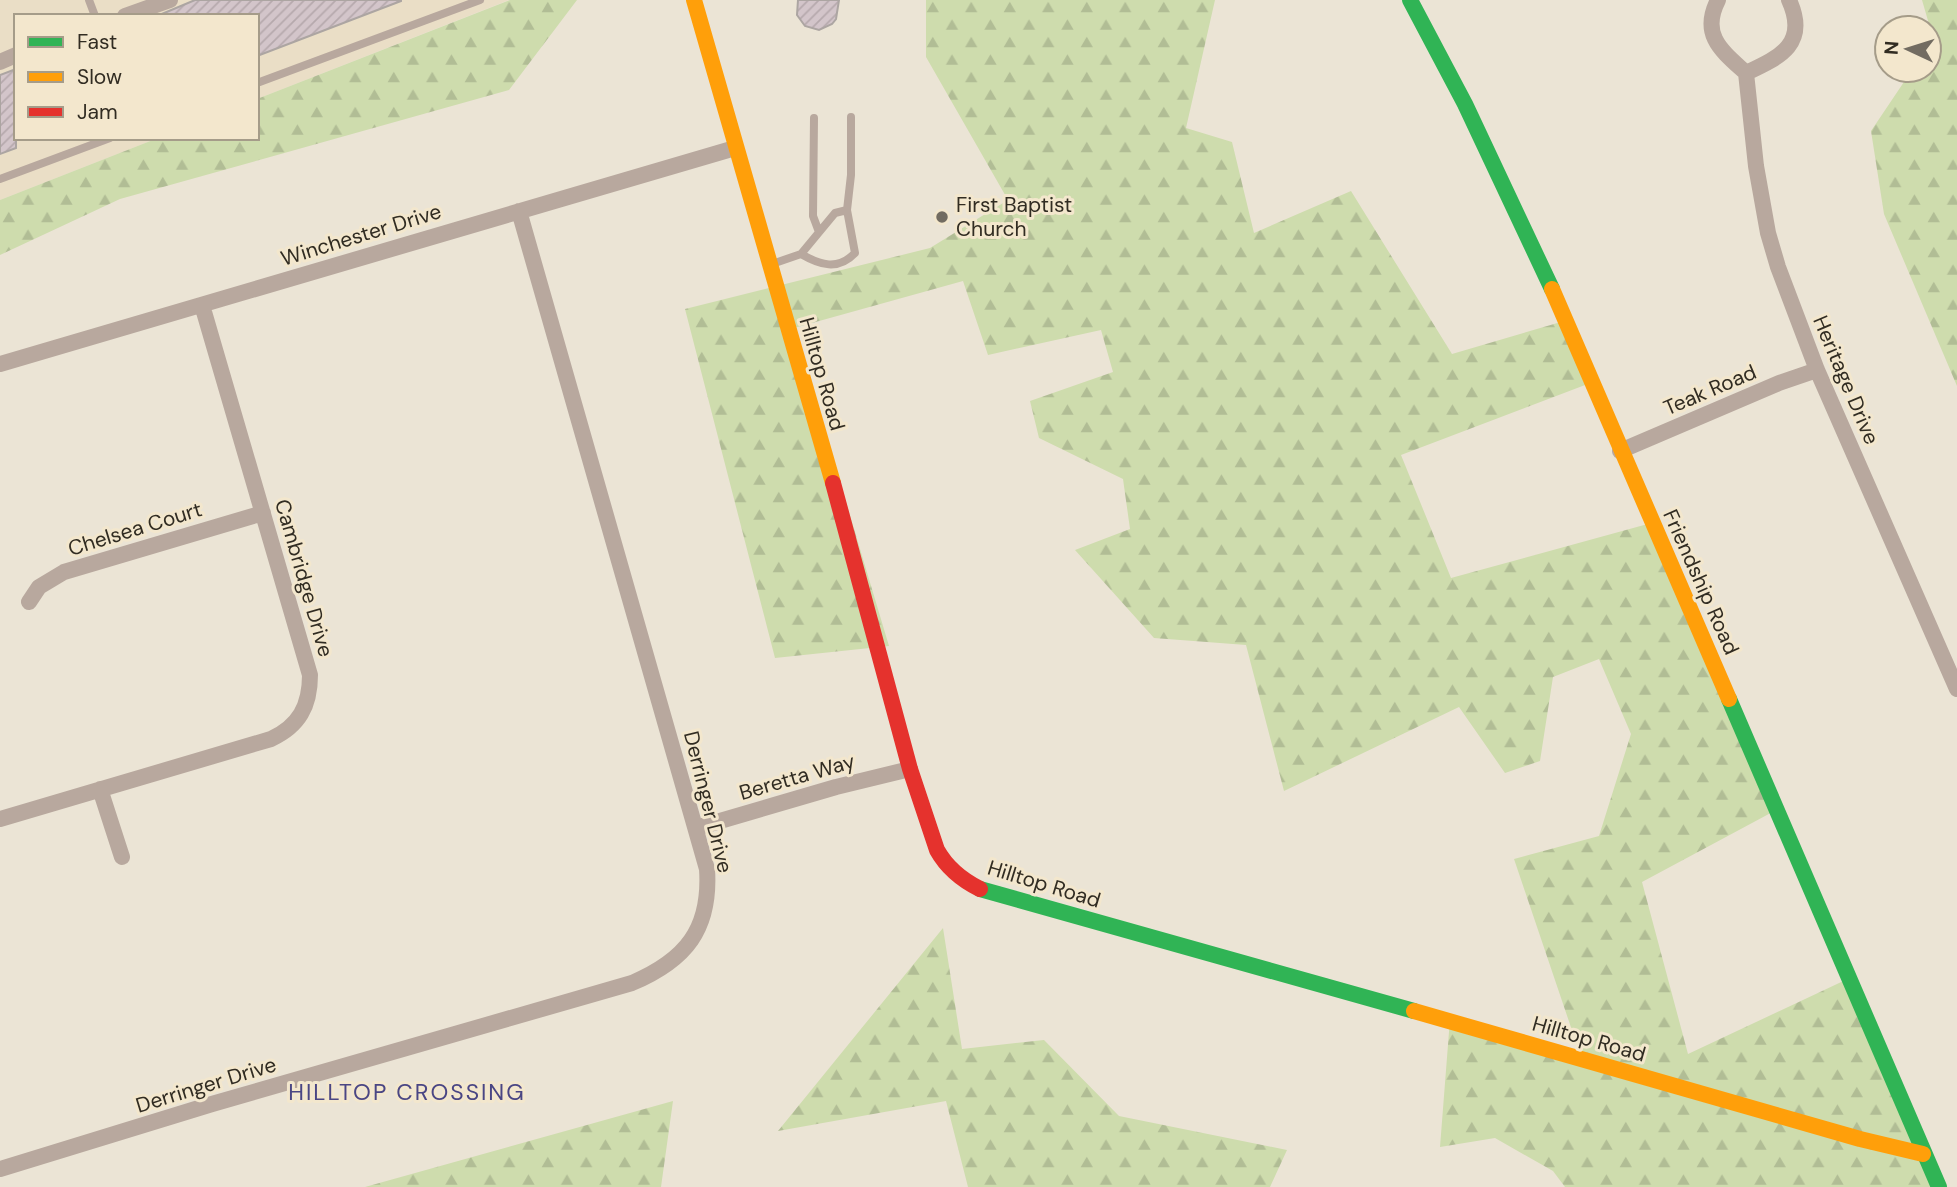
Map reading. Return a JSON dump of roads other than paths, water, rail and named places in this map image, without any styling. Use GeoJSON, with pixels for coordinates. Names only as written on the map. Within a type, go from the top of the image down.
{"type":"FeatureCollection","features":[{"type":"Feature","properties":{"kind":"street"},"geometry":{"type":"LineString","coordinates":[[131,14],[170,0]]}},
{"type":"Feature","properties":{"kind":"street","name":"Hilltop Road"},"geometry":{"type":"LineString","coordinates":[[694,0],[852,550],[910,769],[937,850],[943,860],[964,880],[986,892],[1357,994],[1860,1139],[1923,1154]]}},
{"type":"Feature","properties":{"kind":"street","name":"Friendship Road"},"geometry":{"type":"LineString","coordinates":[[1410,0],[1517,211],[1939,1187]]}},
{"type":"Feature","properties":{"kind":"street"},"geometry":{"type":"LineString","coordinates":[[1718,0],[1713,10],[1711,26],[1715,41],[1746,73],[1777,59],[1792,41],[1796,27],[1789,0]]}},
{"type":"Feature","properties":{"kind":"street","name":"Heritage Drive"},"geometry":{"type":"LineString","coordinates":[[1746,73],[1756,166],[1768,233],[1789,300],[1957,689]]}},
{"type":"Feature","properties":{"kind":"street","name":"Winchester Drive"},"geometry":{"type":"LineString","coordinates":[[0,364],[735,148]]}},
{"type":"Feature","properties":{"kind":"street","name":"Derringer Drive"},"geometry":{"type":"LineString","coordinates":[[0,1169],[212,1104],[632,983],[654,974],[671,962],[688,945],[703,918],[708,891],[707,869],[519,211]]}},
{"type":"Feature","properties":{"kind":"street","name":"Cambridge Drive"},"geometry":{"type":"LineString","coordinates":[[0,819],[271,739],[289,729],[304,710],[310,690],[310,675],[202,305]]}},
{"type":"Feature","properties":{"kind":"street","name":"Teak Road"},"geometry":{"type":"LineString","coordinates":[[1620,451],[1779,383],[1817,370]]}},
{"type":"Feature","properties":{"kind":"street","name":"Chelsea Court"},"geometry":{"type":"LineString","coordinates":[[29,602],[39,587],[64,572],[263,513]]}},
{"type":"Feature","properties":{"kind":"street","name":"Beretta Way"},"geometry":{"type":"LineString","coordinates":[[696,828],[836,787],[910,769]]}},
{"type":"Feature","properties":{"kind":"street"},"geometry":{"type":"LineString","coordinates":[[100,789],[121,857]]}},
{"type":"Feature","properties":{"kind":"lane"},"geometry":{"type":"LineString","coordinates":[[259,82],[480,0]]}},
{"type":"Feature","properties":{"kind":"lane"},"geometry":{"type":"LineString","coordinates":[[801,254],[816,262],[830,265],[847,262],[855,253],[847,210],[851,175],[851,117]]}},
{"type":"Feature","properties":{"kind":"lane"},"geometry":{"type":"LineString","coordinates":[[814,118],[813,216],[819,232]]}},
{"type":"Feature","properties":{"kind":"lane"},"geometry":{"type":"LineString","coordinates":[[0,179],[105,140]]}},
{"type":"Feature","properties":{"kind":"lane"},"geometry":{"type":"LineString","coordinates":[[769,265],[801,254],[835,213],[847,210]]}},
{"type":"Feature","properties":{"kind":"place","name":"First Baptist Church"},"geometry":{"type":"Point","coordinates":[942,217]}},
{"type":"Feature","properties":{"kind":"district","name":"HILLTOP CROSSING"},"geometry":{"type":"Point","coordinates":[407,1092]}}]}
